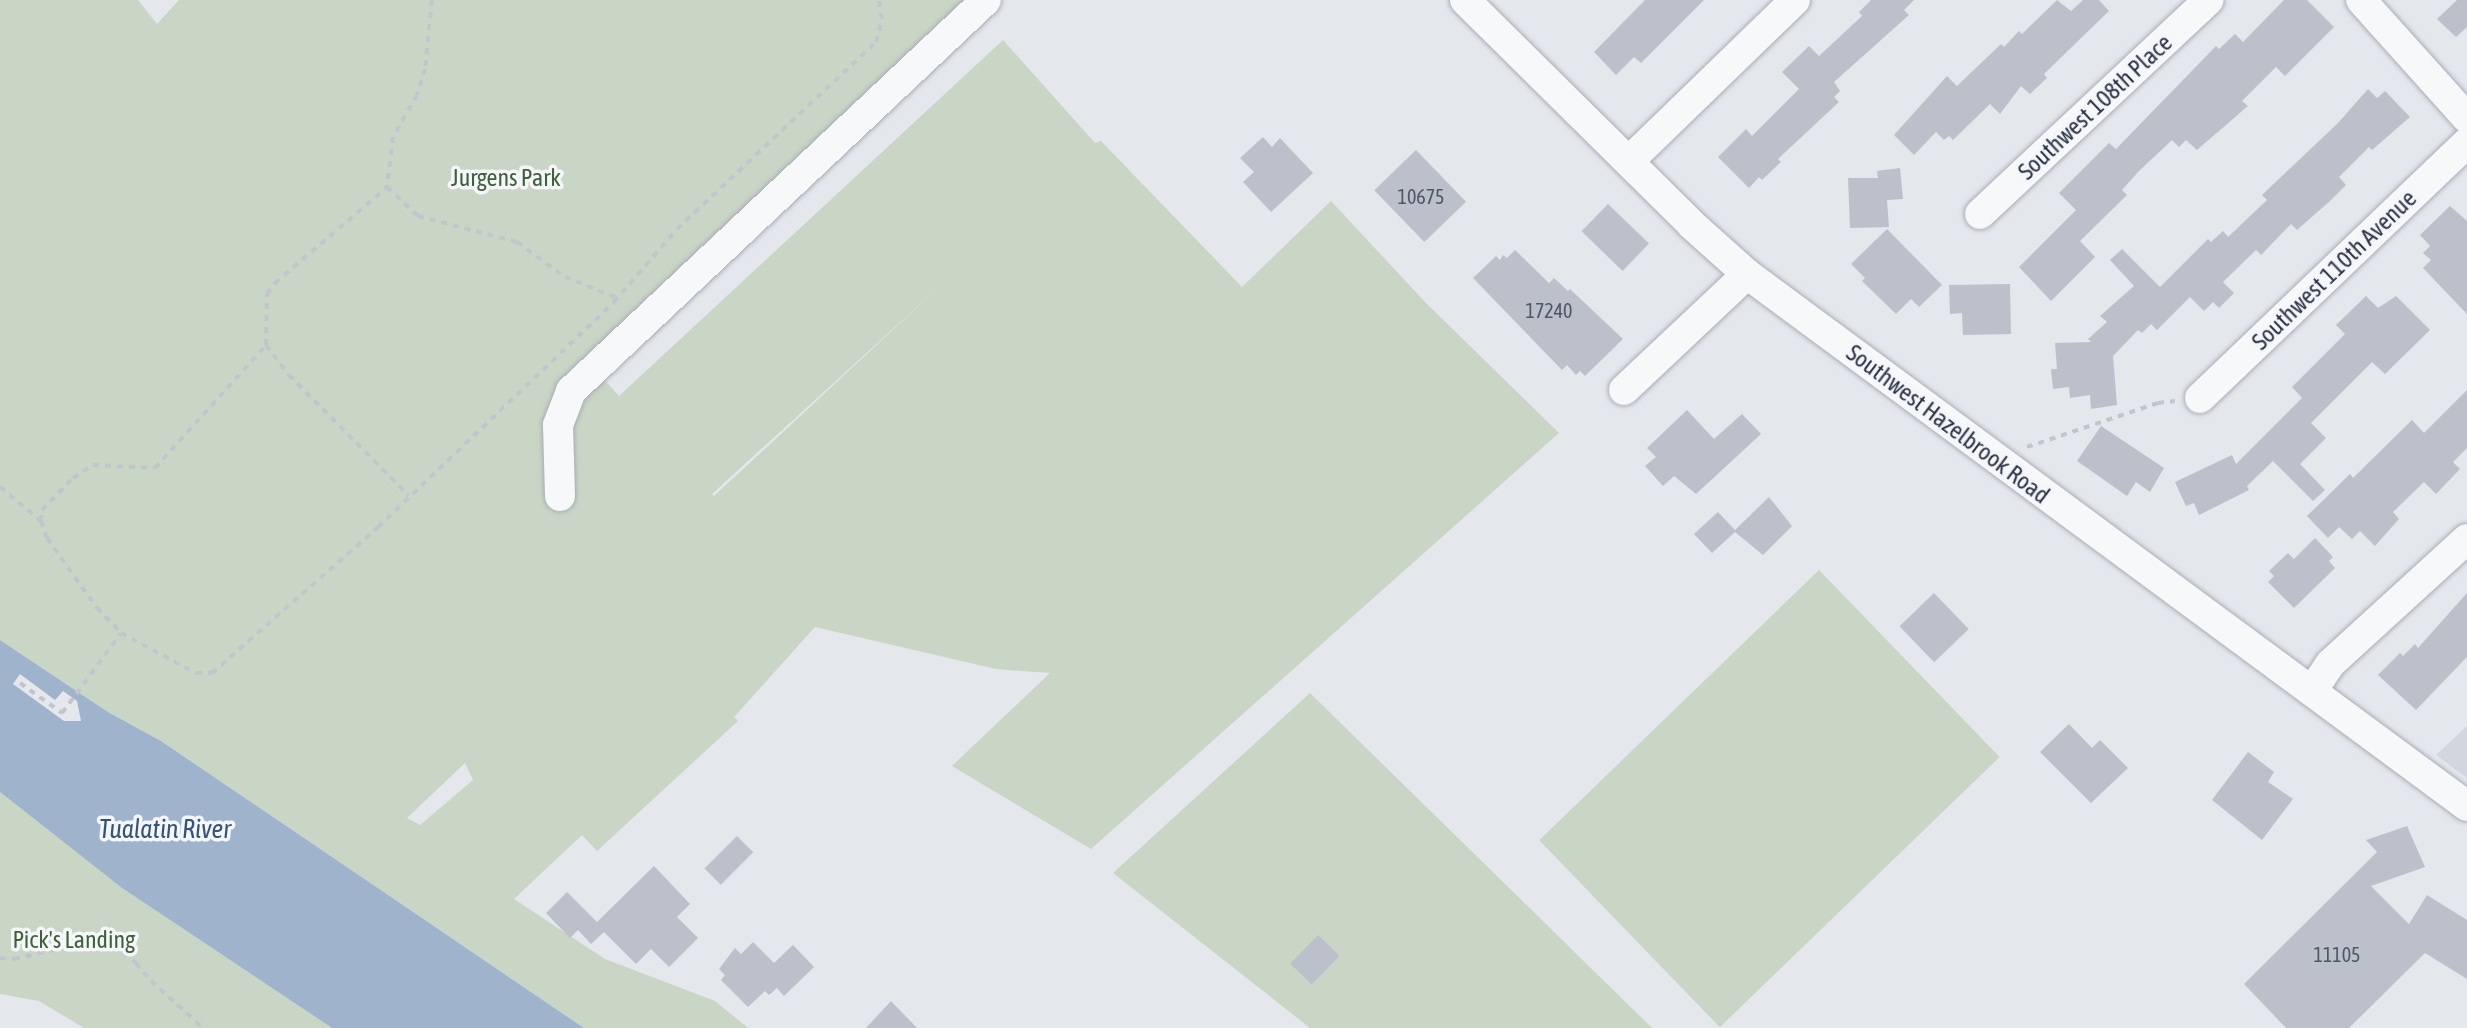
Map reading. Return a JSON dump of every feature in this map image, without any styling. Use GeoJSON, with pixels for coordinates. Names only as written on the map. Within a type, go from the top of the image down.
{"type":"FeatureCollection","features":[{"type":"Feature","properties":{"kind":"street"},"geometry":{"type":"LineString","coordinates":[[560,496],[558,425],[571,391],[986,0]]}},
{"type":"Feature","properties":{"kind":"street","name":"Southwest Hazelbrook Road"},"geometry":{"type":"LineString","coordinates":[[1465,0],[1691,224],[1747,274],[2467,806]]}},
{"type":"Feature","properties":{"kind":"street"},"geometry":{"type":"LineString","coordinates":[[1629,161],[1795,0]]}},
{"type":"Feature","properties":{"kind":"street","name":"Southwest 108th Place"},"geometry":{"type":"LineString","coordinates":[[1980,214],[2209,0]]}},
{"type":"Feature","properties":{"kind":"street"},"geometry":{"type":"LineString","coordinates":[[2361,0],[2467,118]]}},
{"type":"Feature","properties":{"kind":"street","name":"Southwest 110th Avenue"},"geometry":{"type":"LineString","coordinates":[[2200,398],[2467,143]]}},
{"type":"Feature","properties":{"kind":"street"},"geometry":{"type":"LineString","coordinates":[[1624,390],[1747,274]]}},
{"type":"Feature","properties":{"kind":"street"},"geometry":{"type":"LineString","coordinates":[[2312,691],[2330,664],[2467,539]]}},
{"type":"Feature","properties":{"kind":"path"},"geometry":{"type":"LineString","coordinates":[[409,496],[289,375],[266,345],[267,294],[275,283],[387,187],[393,137],[417,95],[425,69],[432,0]]}},
{"type":"Feature","properties":{"kind":"path"},"geometry":{"type":"LineString","coordinates":[[266,345],[155,468],[93,465],[73,478],[42,510],[41,521],[47,538],[97,608],[121,633],[196,673],[212,673],[295,603],[617,298],[677,229],[876,42],[882,19],[879,0]]}},
{"type":"Feature","properties":{"kind":"path"},"geometry":{"type":"LineString","coordinates":[[387,187],[418,216],[517,242],[565,277],[617,298]]}},
{"type":"Feature","properties":{"kind":"path"},"geometry":{"type":"LineString","coordinates":[[2009,470],[2022,449],[2158,403],[2200,398]]}},
{"type":"Feature","properties":{"kind":"path"},"geometry":{"type":"LineString","coordinates":[[0,487],[41,521]]}},
{"type":"Feature","properties":{"kind":"path"},"geometry":{"type":"LineString","coordinates":[[20,683],[62,713],[121,633]]}},
{"type":"Feature","properties":{"kind":"path"},"geometry":{"type":"LineString","coordinates":[[0,958],[14,959],[84,943],[113,946],[136,963],[151,981],[203,1028]]}},
{"type":"Feature","properties":{"kind":"shaded area"},"geometry":{"type":"Polygon","coordinates":[[[2467,726],[2467,778],[2436,755],[2467,726]]]}},
{"type":"Feature","properties":{"kind":"green space","name":"Jurgens Park"},"geometry":{"type":"Polygon","coordinates":[[[0,0],[138,0],[157,24],[179,0],[1001,0],[600,375],[619,396],[1003,40],[1095,143],[1101,141],[1242,287],[1331,201],[1426,303],[1559,433],[1091,849],[952,766],[1050,673],[996,669],[815,627],[734,717],[738,721],[597,851],[582,835],[514,899],[605,959],[715,1001],[748,1028],[584,1028],[161,741],[108,712],[0,640],[0,0]],[[940,286],[712,494],[714,496],[940,286]],[[465,763],[407,818],[420,825],[473,780],[465,763]]]}},
{"type":"Feature","properties":{"kind":"green space"},"geometry":{"type":"Polygon","coordinates":[[[1819,570],[2000,757],[1720,1027],[1539,840],[1819,570]]]}},
{"type":"Feature","properties":{"kind":"green space"},"geometry":{"type":"Polygon","coordinates":[[[1310,693],[1652,1028],[1310,1028],[1113,873],[1310,693]]]}},
{"type":"Feature","properties":{"kind":"green space","name":"Pick's Landing"},"geometry":{"type":"Polygon","coordinates":[[[0,792],[122,888],[332,1028],[84,1028],[39,1001],[0,994],[0,792]]]}},
{"type":"Feature","properties":{"kind":"water","name":"Tualatin River"},"geometry":{"type":"Polygon","coordinates":[[[0,640],[108,712],[161,741],[584,1028],[332,1028],[122,888],[0,792],[0,640]]]}},
{"type":"Feature","properties":{"kind":"pier"},"geometry":{"type":"Polygon","coordinates":[[[20,674],[55,700],[63,691],[77,701],[81,721],[64,721],[13,684],[20,674]]]}},
{"type":"Feature","properties":{"kind":"building"},"geometry":{"type":"Polygon","coordinates":[[[1645,0],[1704,0],[1641,63],[1634,57],[1616,75],[1594,52],[1645,0]]]}},
{"type":"Feature","properties":{"kind":"building"},"geometry":{"type":"Polygon","coordinates":[[[1871,0],[1914,0],[1904,10],[1909,15],[1834,82],[1840,91],[1834,97],[1839,102],[1778,159],[1781,162],[1749,188],[1718,157],[1746,129],[1752,136],[1799,89],[1782,72],[1809,46],[1819,56],[1862,16],[1859,12],[1871,0]]]}},
{"type":"Feature","properties":{"kind":"building"},"geometry":{"type":"Polygon","coordinates":[[[2057,0],[2071,11],[2083,0],[2099,0],[2109,11],[2044,74],[2047,78],[2030,94],[2021,86],[2000,114],[1990,104],[1953,140],[1949,136],[1944,140],[1936,132],[1914,155],[1894,135],[1947,76],[1957,86],[2001,44],[2004,47],[2019,31],[2022,34],[2057,0]]]}},
{"type":"Feature","properties":{"kind":"building"},"geometry":{"type":"Polygon","coordinates":[[[2284,0],[2307,0],[2334,27],[2285,76],[2276,67],[2242,101],[2248,106],[2197,150],[2186,140],[2179,147],[2172,140],[2138,172],[2122,190],[2127,195],[2080,241],[2095,257],[2051,301],[2019,267],[2076,210],[2059,193],[2109,143],[2116,149],[2216,46],[2219,49],[2235,34],[2243,42],[2284,0]]]}},
{"type":"Feature","properties":{"kind":"building"},"geometry":{"type":"Polygon","coordinates":[[[2457,0],[2467,0],[2467,27],[2456,37],[2437,19],[2457,0]]]}},
{"type":"Feature","properties":{"kind":"building"},"geometry":{"type":"Polygon","coordinates":[[[2368,89],[2377,98],[2385,91],[2410,117],[2372,150],[2369,147],[2339,177],[2346,185],[2330,201],[2297,230],[2291,224],[2261,255],[2256,250],[2223,282],[2234,293],[2219,308],[2213,302],[2204,311],[2190,297],[2157,330],[2151,324],[2142,333],[2138,330],[2113,356],[2117,405],[2091,409],[2090,395],[2070,398],[2069,387],[2053,389],[2051,369],[2057,369],[2055,343],[2091,342],[2088,339],[2107,322],[2100,316],[2134,286],[2110,260],[2122,249],[2160,287],[2208,239],[2211,242],[2223,231],[2228,237],[2267,200],[2262,195],[2338,123],[2368,89]]]}},
{"type":"Feature","properties":{"kind":"building"},"geometry":{"type":"Polygon","coordinates":[[[1263,137],[1272,147],[1280,138],[1313,173],[1271,212],[1243,182],[1254,172],[1240,158],[1263,137]]]}},
{"type":"Feature","properties":{"kind":"building"},"geometry":{"type":"Polygon","coordinates":[[[1416,150],[1466,202],[1424,242],[1374,190],[1416,150]]]}},
{"type":"Feature","properties":{"kind":"building"},"geometry":{"type":"Polygon","coordinates":[[[1900,168],[1903,199],[1887,200],[1889,227],[1850,228],[1848,178],[1878,178],[1877,171],[1900,168]]]}},
{"type":"Feature","properties":{"kind":"building"},"geometry":{"type":"Polygon","coordinates":[[[1608,204],[1649,244],[1623,271],[1582,231],[1608,204]]]}},
{"type":"Feature","properties":{"kind":"building"},"geometry":{"type":"Polygon","coordinates":[[[2450,206],[2467,221],[2467,314],[2423,268],[2431,260],[2423,253],[2430,246],[2420,235],[2450,206]]]}},
{"type":"Feature","properties":{"kind":"building"},"geometry":{"type":"Polygon","coordinates":[[[1887,229],[1942,285],[1919,307],[1911,299],[1896,314],[1862,281],[1865,278],[1851,264],[1887,229]]]}},
{"type":"Feature","properties":{"kind":"building"},"geometry":{"type":"Polygon","coordinates":[[[1515,250],[1549,283],[1554,278],[1568,291],[1570,289],[1623,339],[1585,376],[1580,371],[1576,375],[1567,365],[1562,370],[1473,278],[1496,256],[1500,260],[1503,255],[1507,258],[1515,250]]]}},
{"type":"Feature","properties":{"kind":"building"},"geometry":{"type":"Polygon","coordinates":[[[2010,284],[2011,334],[1963,335],[1962,313],[1950,314],[1949,285],[2010,284]]]}},
{"type":"Feature","properties":{"kind":"building"},"geometry":{"type":"Polygon","coordinates":[[[2366,296],[2378,308],[2396,296],[2430,330],[2385,374],[2372,362],[2311,423],[2326,438],[2300,464],[2325,490],[2313,501],[2273,461],[2247,486],[2249,490],[2199,515],[2194,503],[2186,506],[2175,482],[2232,455],[2236,464],[2302,398],[2292,387],[2345,334],[2336,325],[2366,296]]]}},
{"type":"Feature","properties":{"kind":"building"},"geometry":{"type":"Polygon","coordinates":[[[2467,390],[2467,448],[2453,462],[2460,469],[2436,494],[2424,482],[2393,512],[2399,519],[2375,546],[2360,531],[2352,539],[2339,527],[2328,538],[2307,516],[2350,474],[2353,478],[2412,420],[2424,433],[2467,390]]]}},
{"type":"Feature","properties":{"kind":"building"},"geometry":{"type":"Polygon","coordinates":[[[1687,410],[1714,439],[1742,414],[1761,434],[1696,494],[1674,476],[1663,486],[1645,466],[1656,457],[1647,448],[1687,410]]]}},
{"type":"Feature","properties":{"kind":"building"},"geometry":{"type":"Polygon","coordinates":[[[2101,426],[2164,468],[2150,492],[2136,482],[2127,496],[2077,461],[2101,426]]]}},
{"type":"Feature","properties":{"kind":"building"},"geometry":{"type":"Polygon","coordinates":[[[1769,497],[1792,526],[1763,555],[1735,532],[1712,553],[1694,534],[1718,512],[1735,530],[1769,497]]]}},
{"type":"Feature","properties":{"kind":"building"},"geometry":{"type":"Polygon","coordinates":[[[2315,538],[2333,557],[2329,561],[2335,568],[2294,608],[2268,582],[2274,576],[2269,571],[2288,553],[2294,559],[2315,538]]]}},
{"type":"Feature","properties":{"kind":"building"},"geometry":{"type":"Polygon","coordinates":[[[1934,593],[1969,629],[1934,662],[1899,626],[1934,593]]]}},
{"type":"Feature","properties":{"kind":"building"},"geometry":{"type":"Polygon","coordinates":[[[2467,593],[2467,657],[2416,710],[2378,675],[2400,653],[2403,656],[2415,644],[2418,648],[2467,593]]]}},
{"type":"Feature","properties":{"kind":"building"},"geometry":{"type":"Polygon","coordinates":[[[2069,724],[2092,748],[2100,740],[2128,768],[2091,803],[2040,752],[2069,724]]]}},
{"type":"Feature","properties":{"kind":"building"},"geometry":{"type":"Polygon","coordinates":[[[2248,752],[2274,772],[2268,782],[2293,799],[2262,840],[2212,800],[2248,752]]]}},
{"type":"Feature","properties":{"kind":"building"},"geometry":{"type":"Polygon","coordinates":[[[2407,826],[2425,867],[2371,886],[2409,924],[2427,895],[2467,920],[2467,979],[2425,953],[2349,1028],[2286,1028],[2244,984],[2377,852],[2366,840],[2407,826]]]}},
{"type":"Feature","properties":{"kind":"building"},"geometry":{"type":"Polygon","coordinates":[[[737,836],[753,852],[721,885],[704,869],[737,836]]]}},
{"type":"Feature","properties":{"kind":"building"},"geometry":{"type":"Polygon","coordinates":[[[654,866],[690,904],[677,917],[698,938],[669,967],[651,949],[636,964],[604,932],[591,944],[578,930],[570,938],[546,913],[567,892],[597,922],[654,866]]]}},
{"type":"Feature","properties":{"kind":"building"},"geometry":{"type":"Polygon","coordinates":[[[1318,935],[1340,956],[1312,985],[1290,964],[1318,935]]]}},
{"type":"Feature","properties":{"kind":"building"},"geometry":{"type":"Polygon","coordinates":[[[753,942],[774,963],[793,945],[814,967],[784,996],[777,988],[769,995],[765,991],[748,1007],[721,980],[725,975],[719,969],[735,948],[741,954],[753,942]]]}},
{"type":"Feature","properties":{"kind":"building"},"geometry":{"type":"Polygon","coordinates":[[[891,1001],[917,1028],[866,1028],[891,1001]]]}}]}
